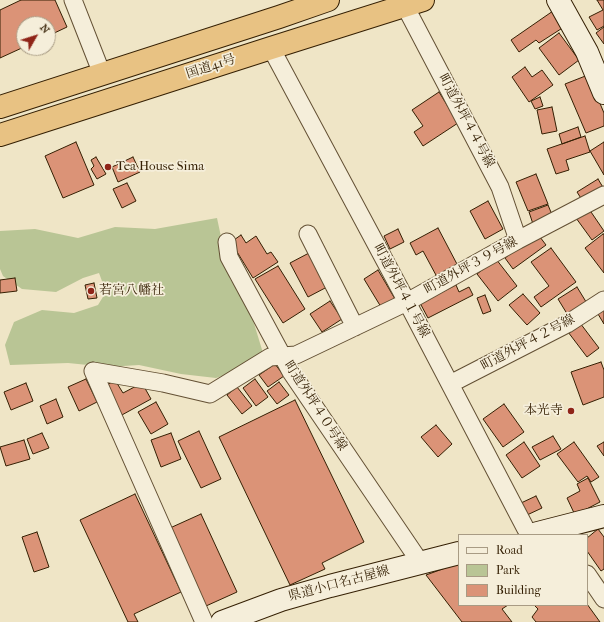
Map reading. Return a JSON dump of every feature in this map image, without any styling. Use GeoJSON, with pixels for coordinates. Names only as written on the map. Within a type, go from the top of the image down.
{"type":"FeatureCollection","features":[{"type":"Feature","properties":{"kind":"highway","name":"国道41号"},"geometry":{"type":"LineString","coordinates":[[0,107],[328,0]]}},
{"type":"Feature","properties":{"kind":"highway","name":"国道41号"},"geometry":{"type":"LineString","coordinates":[[0,135],[414,3]]}},
{"type":"Feature","properties":{"kind":"main road"},"geometry":{"type":"LineString","coordinates":[[558,0],[587,52],[604,92]]}},
{"type":"Feature","properties":{"kind":"main road"},"geometry":{"type":"LineString","coordinates":[[539,534],[558,532],[604,516]]}},
{"type":"Feature","properties":{"kind":"main road","name":"県道小口名古屋線"},"geometry":{"type":"LineString","coordinates":[[222,622],[281,600],[420,562],[458,553]]}},
{"type":"Feature","properties":{"kind":"street"},"geometry":{"type":"LineString","coordinates":[[73,0],[102,74]]}},
{"type":"Feature","properties":{"kind":"street","name":"町道外坪４４号線"},"geometry":{"type":"LineString","coordinates":[[414,3],[500,187],[518,240]]}},
{"type":"Feature","properties":{"kind":"street","name":"町道外坪４１号線"},"geometry":{"type":"LineString","coordinates":[[271,48],[407,302],[528,534]]}},
{"type":"Feature","properties":{"kind":"street","name":"町道外坪３９号線"},"geometry":{"type":"LineString","coordinates":[[276,356],[296,355],[407,302],[518,240],[604,195]]}},
{"type":"Feature","properties":{"kind":"street"},"geometry":{"type":"LineString","coordinates":[[308,234],[355,327]]}},
{"type":"Feature","properties":{"kind":"street","name":"町道外坪４０号線"},"geometry":{"type":"LineString","coordinates":[[226,242],[229,256],[276,356],[291,372],[420,562]]}},
{"type":"Feature","properties":{"kind":"street","name":"町道外坪４２号線"},"geometry":{"type":"LineString","coordinates":[[450,384],[567,324],[604,300]]}},
{"type":"Feature","properties":{"kind":"street"},"geometry":{"type":"LineString","coordinates":[[204,622],[93,371],[163,383],[210,394],[276,356]]}},
{"type":"Feature","properties":{"kind":"street"},"geometry":{"type":"LineString","coordinates":[[588,575],[604,599]]}},
{"type":"Feature","properties":{"kind":"green space"},"geometry":{"type":"Polygon","coordinates":[[[217,218],[230,279],[249,307],[263,353],[242,369],[216,378],[181,374],[139,365],[108,367],[68,363],[10,365],[5,345],[14,322],[42,310],[74,313],[98,305],[106,292],[99,273],[83,278],[56,292],[22,289],[3,276],[0,269],[0,231],[35,229],[78,238],[115,227],[155,229],[217,218]]]}},
{"type":"Feature","properties":{"kind":"building"},"geometry":{"type":"Polygon","coordinates":[[[21,0],[55,0],[67,27],[56,32],[56,16],[16,16],[16,51],[0,58],[0,10],[21,0]]]}},
{"type":"Feature","properties":{"kind":"building"},"geometry":{"type":"Polygon","coordinates":[[[597,0],[604,0],[604,26],[597,30],[589,17],[603,10],[597,0]]]}},
{"type":"Feature","properties":{"kind":"building"},"geometry":{"type":"Polygon","coordinates":[[[553,11],[564,27],[539,43],[536,40],[519,52],[511,40],[553,11]]]}},
{"type":"Feature","properties":{"kind":"building"},"geometry":{"type":"Polygon","coordinates":[[[604,27],[604,44],[596,33],[604,27]]]}},
{"type":"Feature","properties":{"kind":"building"},"geometry":{"type":"Polygon","coordinates":[[[559,33],[579,60],[559,75],[539,48],[559,33]]]}},
{"type":"Feature","properties":{"kind":"building"},"geometry":{"type":"Polygon","coordinates":[[[525,67],[532,77],[542,70],[553,85],[529,102],[512,77],[525,67]]]}},
{"type":"Feature","properties":{"kind":"building"},"geometry":{"type":"Polygon","coordinates":[[[588,75],[604,113],[604,126],[586,133],[565,84],[588,75]]]}},
{"type":"Feature","properties":{"kind":"building"},"geometry":{"type":"Polygon","coordinates":[[[439,92],[458,123],[423,146],[414,132],[423,126],[412,110],[439,92]]]}},
{"type":"Feature","properties":{"kind":"building"},"geometry":{"type":"Polygon","coordinates":[[[540,97],[543,106],[535,109],[531,101],[540,97]]]}},
{"type":"Feature","properties":{"kind":"building"},"geometry":{"type":"Polygon","coordinates":[[[552,107],[557,131],[542,134],[537,110],[552,107]]]}},
{"type":"Feature","properties":{"kind":"building"},"geometry":{"type":"Polygon","coordinates":[[[578,127],[581,137],[562,144],[559,134],[578,127]]]}},
{"type":"Feature","properties":{"kind":"building"},"geometry":{"type":"Polygon","coordinates":[[[585,136],[590,152],[566,160],[569,170],[556,174],[547,149],[585,136]]]}},
{"type":"Feature","properties":{"kind":"building"},"geometry":{"type":"Polygon","coordinates":[[[76,142],[94,185],[63,198],[45,156],[76,142]]]}},
{"type":"Feature","properties":{"kind":"building"},"geometry":{"type":"Polygon","coordinates":[[[604,142],[604,175],[590,151],[604,142]]]}},
{"type":"Feature","properties":{"kind":"building"},"geometry":{"type":"Polygon","coordinates":[[[96,157],[106,174],[97,179],[91,169],[94,166],[91,160],[96,157]]]}},
{"type":"Feature","properties":{"kind":"building"},"geometry":{"type":"Polygon","coordinates":[[[133,157],[140,172],[118,182],[112,167],[133,157]]]}},
{"type":"Feature","properties":{"kind":"building"},"geometry":{"type":"Polygon","coordinates":[[[536,174],[548,204],[528,211],[516,182],[536,174]]]}},
{"type":"Feature","properties":{"kind":"building"},"geometry":{"type":"Polygon","coordinates":[[[598,179],[604,189],[584,203],[577,192],[598,179]]]}},
{"type":"Feature","properties":{"kind":"building"},"geometry":{"type":"Polygon","coordinates":[[[127,183],[136,201],[122,208],[113,189],[127,183]]]}},
{"type":"Feature","properties":{"kind":"building"},"geometry":{"type":"Polygon","coordinates":[[[488,201],[503,229],[485,239],[470,211],[488,201]]]}},
{"type":"Feature","properties":{"kind":"building"},"geometry":{"type":"Polygon","coordinates":[[[548,205],[553,217],[533,224],[529,212],[548,205]]]}},
{"type":"Feature","properties":{"kind":"building"},"geometry":{"type":"Polygon","coordinates":[[[589,209],[604,231],[592,240],[576,218],[589,209]]]}},
{"type":"Feature","properties":{"kind":"building"},"geometry":{"type":"Polygon","coordinates":[[[438,228],[458,266],[437,277],[423,251],[416,255],[410,243],[438,228]]]}},
{"type":"Feature","properties":{"kind":"building"},"geometry":{"type":"Polygon","coordinates":[[[398,229],[404,242],[390,249],[384,236],[398,229]]]}},
{"type":"Feature","properties":{"kind":"building"},"geometry":{"type":"Polygon","coordinates":[[[537,233],[546,245],[513,269],[505,258],[537,233]]]}},
{"type":"Feature","properties":{"kind":"building"},"geometry":{"type":"Polygon","coordinates":[[[604,234],[604,273],[585,248],[604,234]]]}},
{"type":"Feature","properties":{"kind":"building"},"geometry":{"type":"Polygon","coordinates":[[[241,235],[246,243],[256,236],[267,254],[271,252],[278,262],[253,278],[231,242],[241,235]]]}},
{"type":"Feature","properties":{"kind":"building"},"geometry":{"type":"Polygon","coordinates":[[[551,248],[576,282],[541,307],[534,297],[549,286],[531,262],[551,248]]]}},
{"type":"Feature","properties":{"kind":"building"},"geometry":{"type":"Polygon","coordinates":[[[309,253],[327,287],[308,297],[290,263],[309,253]]]}},
{"type":"Feature","properties":{"kind":"building"},"geometry":{"type":"Polygon","coordinates":[[[496,259],[517,286],[498,301],[477,274],[496,259]]]}},
{"type":"Feature","properties":{"kind":"building"},"geometry":{"type":"Polygon","coordinates":[[[278,266],[305,309],[283,323],[255,279],[278,266]]]}},
{"type":"Feature","properties":{"kind":"building"},"geometry":{"type":"Polygon","coordinates":[[[378,270],[395,299],[381,307],[364,279],[378,270]]]}},
{"type":"Feature","properties":{"kind":"building"},"geometry":{"type":"Polygon","coordinates":[[[15,278],[17,291],[0,293],[0,280],[15,278]]]}},
{"type":"Feature","properties":{"kind":"building","name":"若宮八幡社"},"geometry":{"type":"Polygon","coordinates":[[[94,283],[97,298],[88,299],[85,285],[94,283]]]}},
{"type":"Feature","properties":{"kind":"building"},"geometry":{"type":"Polygon","coordinates":[[[456,285],[459,292],[469,287],[473,295],[428,318],[420,303],[456,285]]]}},
{"type":"Feature","properties":{"kind":"building"},"geometry":{"type":"Polygon","coordinates":[[[577,287],[588,305],[569,317],[558,299],[577,287]]]}},
{"type":"Feature","properties":{"kind":"building"},"geometry":{"type":"Polygon","coordinates":[[[523,294],[540,313],[527,325],[509,305],[523,294]]]}},
{"type":"Feature","properties":{"kind":"building"},"geometry":{"type":"Polygon","coordinates":[[[485,295],[491,311],[483,314],[477,298],[485,295]]]}},
{"type":"Feature","properties":{"kind":"building"},"geometry":{"type":"Polygon","coordinates":[[[330,301],[342,319],[322,332],[310,314],[330,301]]]}},
{"type":"Feature","properties":{"kind":"building"},"geometry":{"type":"Polygon","coordinates":[[[604,304],[604,324],[595,309],[604,304]]]}},
{"type":"Feature","properties":{"kind":"building"},"geometry":{"type":"Polygon","coordinates":[[[577,319],[599,348],[587,357],[565,328],[577,319]]]}},
{"type":"Feature","properties":{"kind":"building"},"geometry":{"type":"Polygon","coordinates":[[[601,362],[604,370],[604,397],[583,405],[571,372],[601,362]]]}},
{"type":"Feature","properties":{"kind":"building"},"geometry":{"type":"Polygon","coordinates":[[[275,364],[284,376],[268,387],[259,375],[275,364]]]}},
{"type":"Feature","properties":{"kind":"building"},"geometry":{"type":"Polygon","coordinates":[[[86,379],[97,402],[79,411],[68,387],[86,379]]]}},
{"type":"Feature","properties":{"kind":"building"},"geometry":{"type":"Polygon","coordinates":[[[255,379],[268,397],[256,406],[243,388],[255,379]]]}},
{"type":"Feature","properties":{"kind":"building"},"geometry":{"type":"Polygon","coordinates":[[[115,380],[123,393],[142,383],[151,399],[120,416],[104,387],[115,380]]]}},
{"type":"Feature","properties":{"kind":"building"},"geometry":{"type":"Polygon","coordinates":[[[279,382],[289,395],[277,404],[267,391],[279,382]]]}},
{"type":"Feature","properties":{"kind":"building"},"geometry":{"type":"Polygon","coordinates":[[[26,383],[33,401],[11,410],[4,392],[26,383]]]}},
{"type":"Feature","properties":{"kind":"building"},"geometry":{"type":"Polygon","coordinates":[[[237,387],[252,406],[242,414],[227,395],[237,387]]]}},
{"type":"Feature","properties":{"kind":"building"},"geometry":{"type":"Polygon","coordinates":[[[56,399],[63,417],[47,424],[40,406],[56,399]]]}},
{"type":"Feature","properties":{"kind":"building"},"geometry":{"type":"Polygon","coordinates":[[[295,400],[364,542],[322,563],[325,569],[290,585],[219,437],[295,400]]]}},
{"type":"Feature","properties":{"kind":"building"},"geometry":{"type":"Polygon","coordinates":[[[156,402],[168,424],[151,434],[138,412],[156,402]]]}},
{"type":"Feature","properties":{"kind":"building"},"geometry":{"type":"Polygon","coordinates":[[[504,404],[524,432],[503,447],[483,419],[504,404]]]}},
{"type":"Feature","properties":{"kind":"building"},"geometry":{"type":"Polygon","coordinates":[[[436,425],[452,444],[438,457],[421,437],[436,425]]]}},
{"type":"Feature","properties":{"kind":"building"},"geometry":{"type":"Polygon","coordinates":[[[199,431],[221,479],[201,488],[178,441],[199,431]]]}},
{"type":"Feature","properties":{"kind":"building"},"geometry":{"type":"Polygon","coordinates":[[[42,433],[49,448],[33,454],[27,439],[42,433]]]}},
{"type":"Feature","properties":{"kind":"building"},"geometry":{"type":"Polygon","coordinates":[[[171,433],[181,459],[161,467],[151,440],[171,433]]]}},
{"type":"Feature","properties":{"kind":"building"},"geometry":{"type":"Polygon","coordinates":[[[553,436],[561,449],[540,460],[532,447],[553,436]]]}},
{"type":"Feature","properties":{"kind":"building"},"geometry":{"type":"Polygon","coordinates":[[[24,440],[30,459],[6,466],[0,447],[24,440]]]}},
{"type":"Feature","properties":{"kind":"building"},"geometry":{"type":"Polygon","coordinates":[[[524,442],[540,466],[522,478],[506,455],[524,442]]]}},
{"type":"Feature","properties":{"kind":"building"},"geometry":{"type":"Polygon","coordinates":[[[574,442],[599,477],[591,482],[587,476],[578,482],[557,454],[574,442]]]}},
{"type":"Feature","properties":{"kind":"building"},"geometry":{"type":"Polygon","coordinates":[[[604,442],[604,456],[597,446],[604,442]]]}},
{"type":"Feature","properties":{"kind":"building"},"geometry":{"type":"Polygon","coordinates":[[[588,478],[600,502],[575,515],[567,498],[580,491],[577,484],[588,478]]]}},
{"type":"Feature","properties":{"kind":"building"},"geometry":{"type":"Polygon","coordinates":[[[135,494],[181,592],[134,614],[138,622],[128,622],[80,520],[135,494]]]}},
{"type":"Feature","properties":{"kind":"building"},"geometry":{"type":"Polygon","coordinates":[[[536,496],[542,508],[527,515],[521,503],[536,496]]]}},
{"type":"Feature","properties":{"kind":"building"},"geometry":{"type":"Polygon","coordinates":[[[201,514],[237,592],[206,606],[170,528],[201,514]]]}},
{"type":"Feature","properties":{"kind":"building"},"geometry":{"type":"Polygon","coordinates":[[[598,529],[604,537],[604,569],[601,571],[588,552],[588,537],[598,529]]]}},
{"type":"Feature","properties":{"kind":"building"},"geometry":{"type":"Polygon","coordinates":[[[37,532],[49,567],[34,572],[22,537],[37,532]]]}},
{"type":"Feature","properties":{"kind":"building"},"geometry":{"type":"Polygon","coordinates":[[[458,563],[458,606],[506,606],[502,609],[512,622],[462,622],[426,575],[458,563]]]}},
{"type":"Feature","properties":{"kind":"building"},"geometry":{"type":"Polygon","coordinates":[[[588,605],[600,622],[536,622],[532,617],[538,609],[535,606],[588,605]]]}},
{"type":"Feature","properties":{"kind":"place","name":"Tea House Sima"},"geometry":{"type":"Point","coordinates":[108,167]}},
{"type":"Feature","properties":{"kind":"place","name":"若宮八幡社"},"geometry":{"type":"Point","coordinates":[91,291]}},
{"type":"Feature","properties":{"kind":"place","name":"本光寺"},"geometry":{"type":"Point","coordinates":[571,411]}}]}
